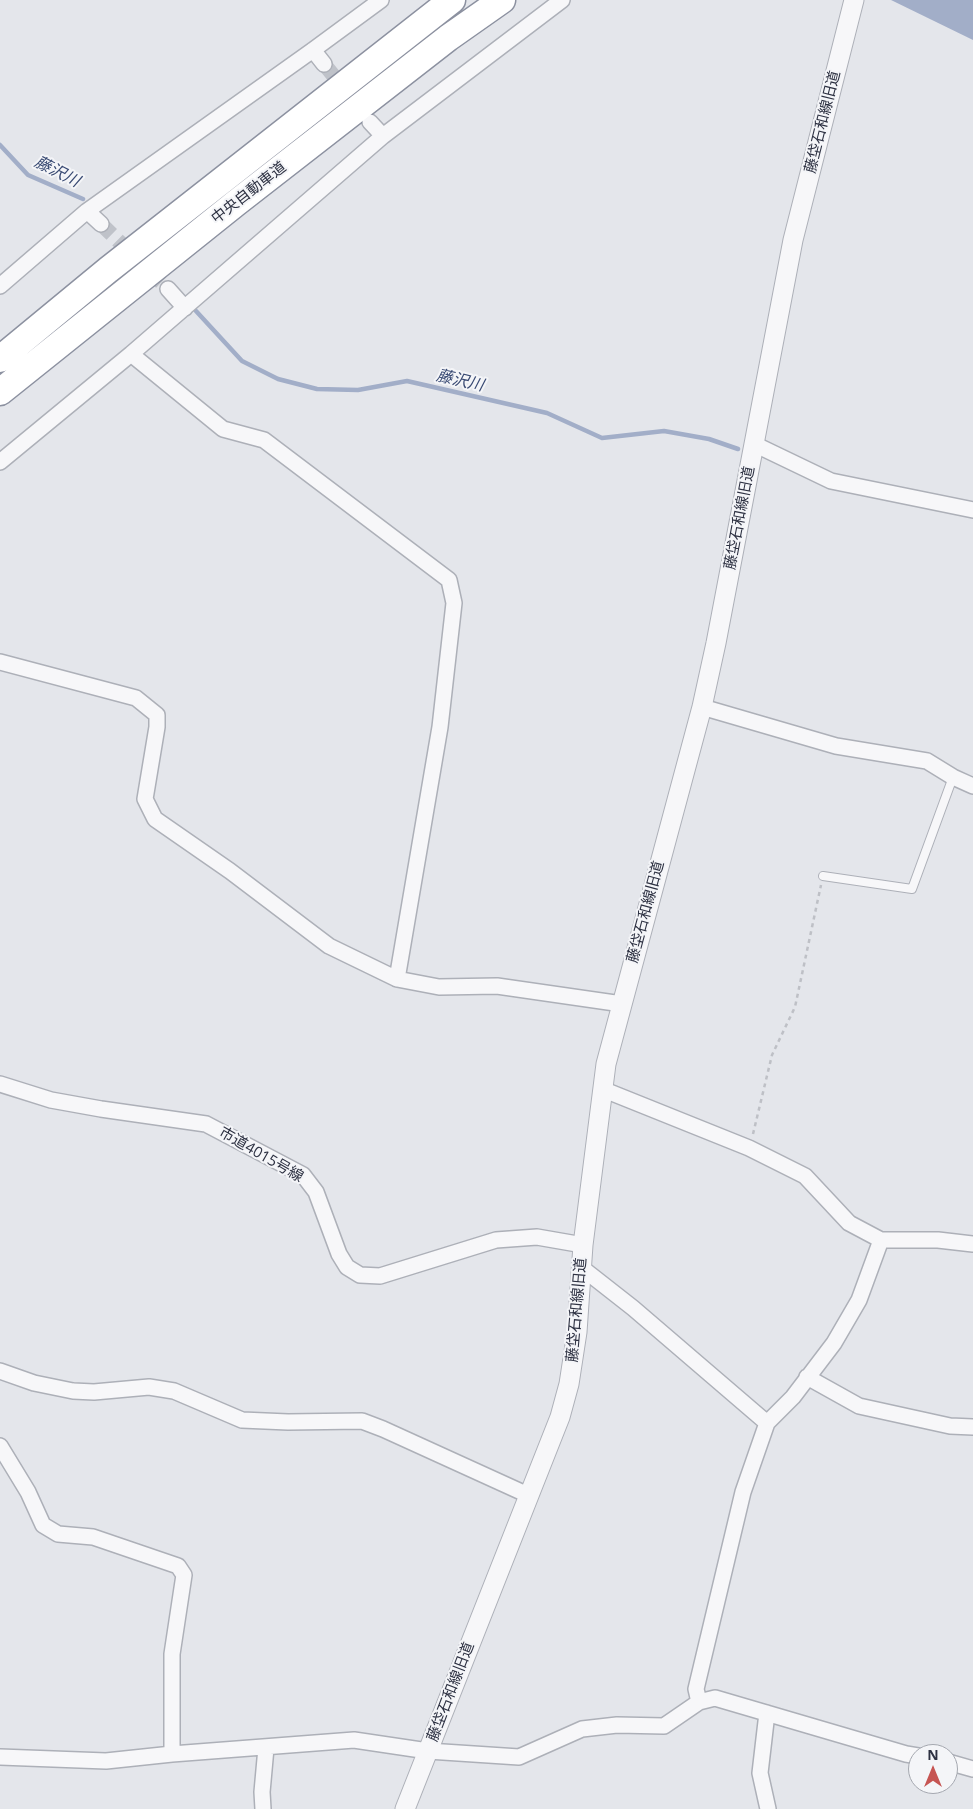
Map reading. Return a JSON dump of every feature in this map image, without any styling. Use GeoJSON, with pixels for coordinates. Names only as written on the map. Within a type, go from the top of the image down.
{"type":"FeatureCollection","features":[{"type":"Feature","properties":{"kind":"highway","name":"中央自動車道"},"geometry":{"type":"LineString","coordinates":[[0,359],[108,270],[452,0]]}},
{"type":"Feature","properties":{"kind":"highway","name":"中央自動車道"},"geometry":{"type":"LineString","coordinates":[[0,392],[236,203],[432,51],[502,0]]}},
{"type":"Feature","properties":{"kind":"highway"},"geometry":{"type":"LineString","coordinates":[[0,350],[108,270]]}},
{"type":"Feature","properties":{"kind":"highway"},"geometry":{"type":"LineString","coordinates":[[0,404],[64,339]]}},
{"type":"Feature","properties":{"kind":"street"},"geometry":{"type":"LineString","coordinates":[[0,286],[87,211],[314,50],[381,0]]}},
{"type":"Feature","properties":{"kind":"street"},"geometry":{"type":"LineString","coordinates":[[0,462],[131,354],[383,136],[562,0]]}},
{"type":"Feature","properties":{"kind":"street","name":"藤垈石和線旧道"},"geometry":{"type":"LineString","coordinates":[[405,1809],[560,1417],[569,1384],[577,1332],[583,1245],[606,1064],[702,707],[716,644],[793,240],[854,0]]}},
{"type":"Feature","properties":{"kind":"street"},"geometry":{"type":"LineString","coordinates":[[314,50],[324,64]]}},
{"type":"Feature","properties":{"kind":"street"},"geometry":{"type":"LineString","coordinates":[[370,122],[383,136]]}},
{"type":"Feature","properties":{"kind":"street"},"geometry":{"type":"LineString","coordinates":[[87,211],[100,224]]}},
{"type":"Feature","properties":{"kind":"street"},"geometry":{"type":"LineString","coordinates":[[168,289],[185,308]]}},
{"type":"Feature","properties":{"kind":"street"},"geometry":{"type":"LineString","coordinates":[[131,354],[223,429],[264,440],[449,580],[454,603],[440,728],[397,979]]}},
{"type":"Feature","properties":{"kind":"street"},"geometry":{"type":"LineString","coordinates":[[754,444],[831,481],[973,510]]}},
{"type":"Feature","properties":{"kind":"street"},"geometry":{"type":"LineString","coordinates":[[0,662],[136,698],[158,714],[158,727],[146,799],[155,819],[230,871],[329,946],[397,979],[439,987],[496,986],[622,1004]]}},
{"type":"Feature","properties":{"kind":"street"},"geometry":{"type":"LineString","coordinates":[[702,707],[836,746],[927,761],[953,777],[973,786]]}},
{"type":"Feature","properties":{"kind":"street","name":"市道4015号線"},"geometry":{"type":"LineString","coordinates":[[0,1084],[51,1100],[206,1124],[303,1175],[316,1192],[339,1254],[347,1267],[360,1275],[380,1276],[496,1240],[537,1237],[583,1245]]}},
{"type":"Feature","properties":{"kind":"street"},"geometry":{"type":"LineString","coordinates":[[602,1089],[749,1148],[805,1176],[849,1223],[881,1240],[938,1240],[973,1244]]}},
{"type":"Feature","properties":{"kind":"street"},"geometry":{"type":"LineString","coordinates":[[699,1702],[696,1689],[743,1492],[767,1423],[792,1397],[834,1343],[859,1300],[881,1240]]}},
{"type":"Feature","properties":{"kind":"street"},"geometry":{"type":"LineString","coordinates":[[582,1268],[633,1308],[767,1423]]}},
{"type":"Feature","properties":{"kind":"street"},"geometry":{"type":"LineString","coordinates":[[0,1371],[34,1383],[73,1391],[94,1392],[149,1388],[174,1391],[242,1420],[288,1422],[362,1421],[528,1495]]}},
{"type":"Feature","properties":{"kind":"street"},"geometry":{"type":"LineString","coordinates":[[807,1377],[859,1406],[950,1426],[973,1427]]}},
{"type":"Feature","properties":{"kind":"street"},"geometry":{"type":"LineString","coordinates":[[0,1446],[28,1492],[43,1526],[58,1534],[93,1537],[178,1566],[184,1576],[172,1654],[172,1754]]}},
{"type":"Feature","properties":{"kind":"street"},"geometry":{"type":"LineString","coordinates":[[0,1757],[106,1761],[354,1740],[428,1751],[519,1757],[582,1729],[617,1725],[664,1726],[699,1702],[715,1698],[908,1754]]}},
{"type":"Feature","properties":{"kind":"street"},"geometry":{"type":"LineString","coordinates":[[767,1713],[760,1773],[768,1809]]}},
{"type":"Feature","properties":{"kind":"street"},"geometry":{"type":"LineString","coordinates":[[263,1809],[262,1792],[266,1748]]}},
{"type":"Feature","properties":{"kind":"street"},"geometry":{"type":"LineString","coordinates":[[958,1764],[973,1768]]}},
{"type":"Feature","properties":{"kind":"lane"},"geometry":{"type":"LineString","coordinates":[[823,876],[912,888],[953,777]]}},
{"type":"Feature","properties":{"kind":"path"},"geometry":{"type":"LineString","coordinates":[[749,1148],[772,1056],[795,1007],[823,876]]}},
{"type":"Feature","properties":{"kind":"water"},"geometry":{"type":"Polygon","coordinates":[[[891,0],[973,0],[973,40],[891,0]]]}},
{"type":"Feature","properties":{"kind":"waterway","name":"藤沢川"},"geometry":{"type":"LineString","coordinates":[[0,145],[28,175],[83,199]]}},
{"type":"Feature","properties":{"kind":"waterway","name":"藤沢川"},"geometry":{"type":"LineString","coordinates":[[196,311],[242,361],[278,379],[317,389],[358,390],[407,381],[547,413],[602,438],[664,431],[709,439],[738,449]]}},
{"type":"Feature","properties":{"kind":"tunnel"},"geometry":{"type":"LineString","coordinates":[[324,64],[346,91]]}},
{"type":"Feature","properties":{"kind":"tunnel"},"geometry":{"type":"LineString","coordinates":[[101,224],[168,289]]}}]}
